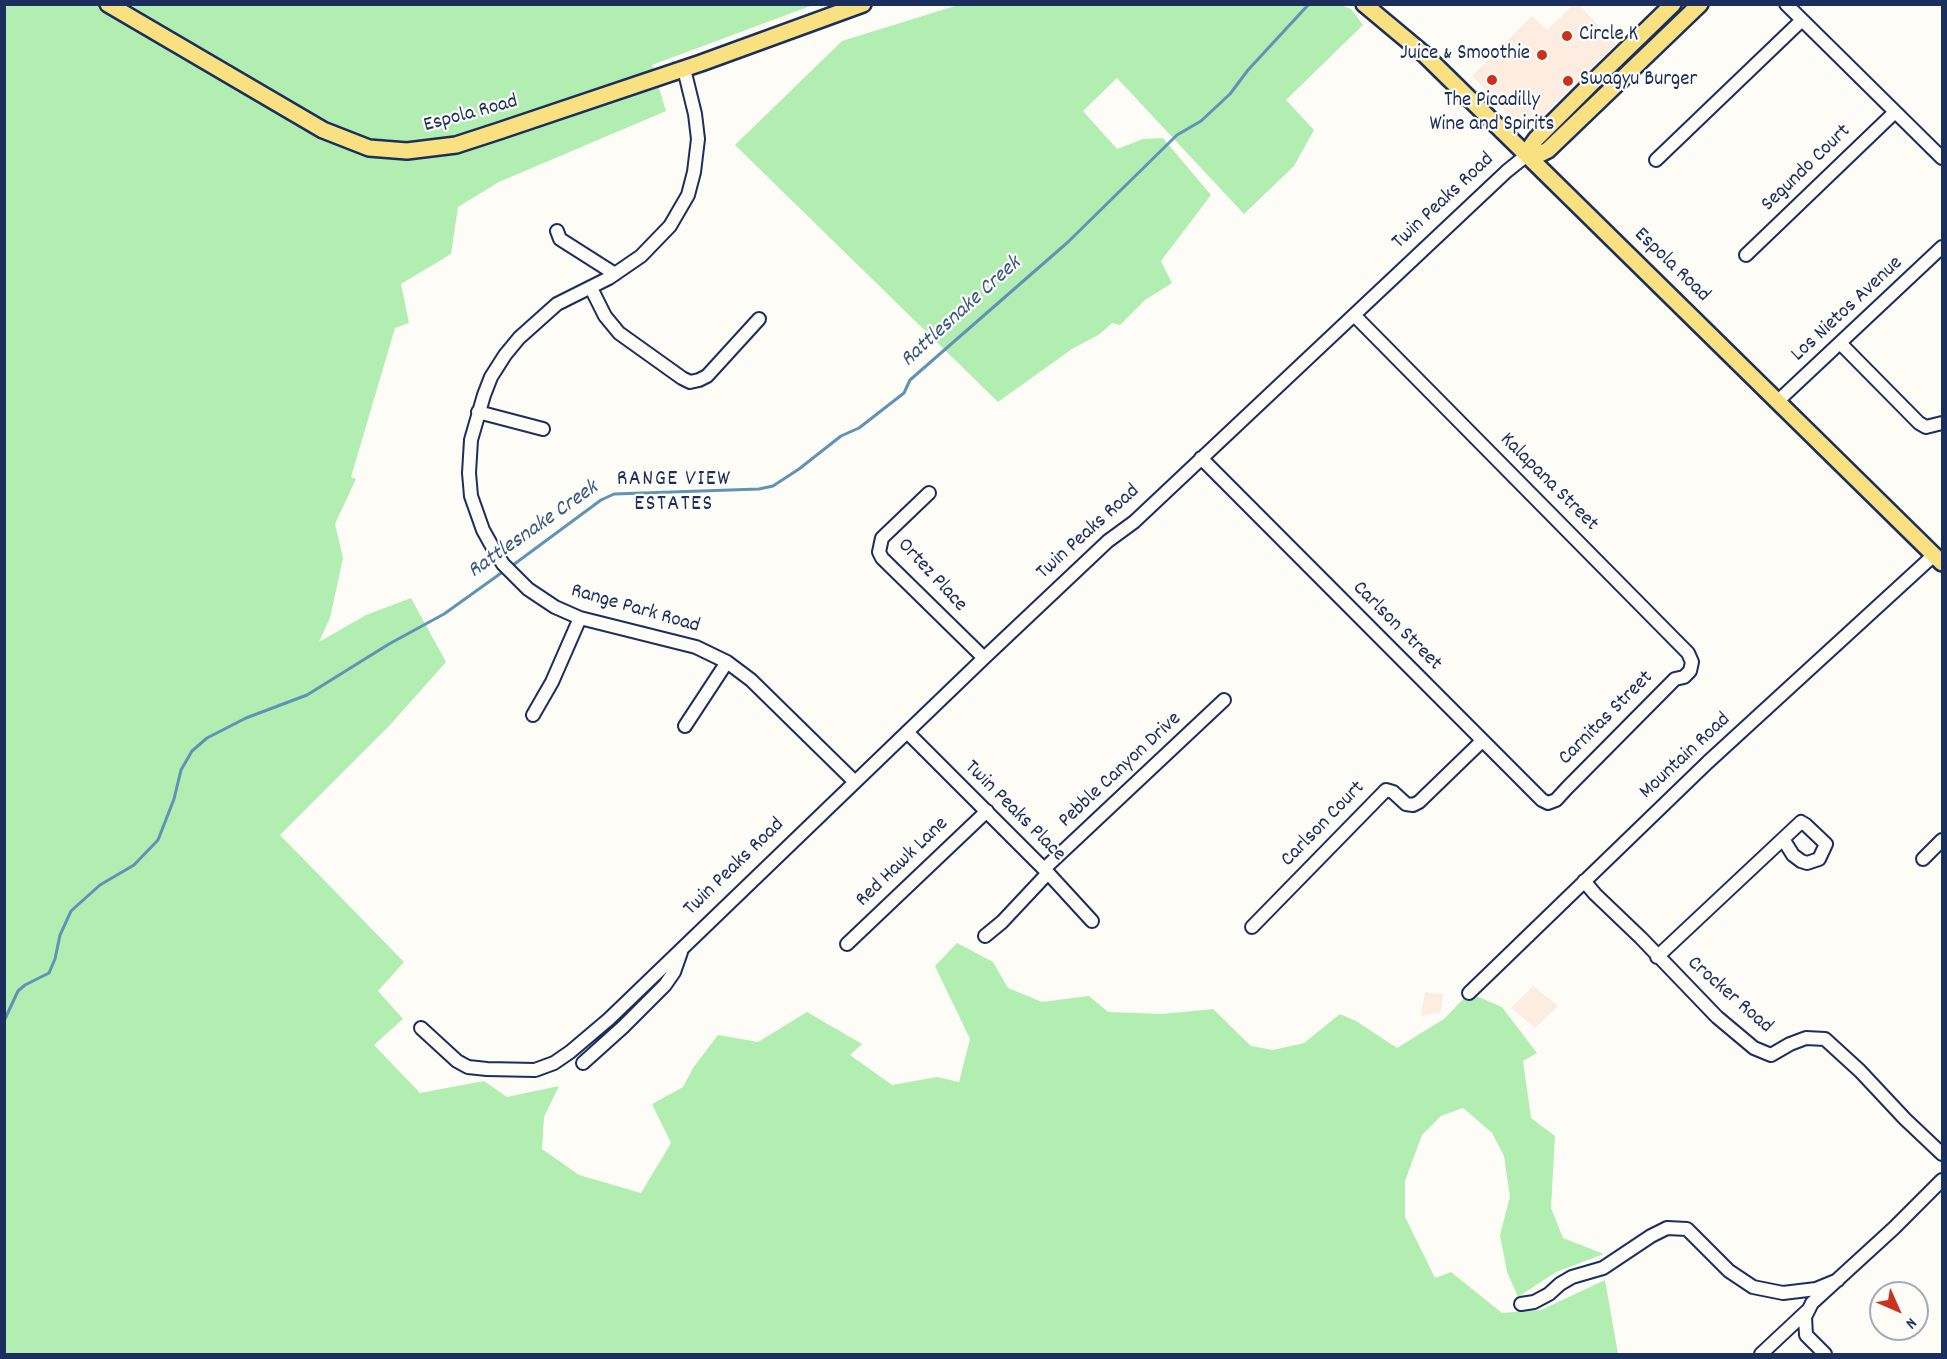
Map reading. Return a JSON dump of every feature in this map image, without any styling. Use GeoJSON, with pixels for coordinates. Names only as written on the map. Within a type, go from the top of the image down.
{"type":"FeatureCollection","features":[{"type":"Feature","properties":{"kind":"main road","name":"Espola Road"},"geometry":{"type":"LineString","coordinates":[[108,4],[323,130],[352,143],[407,151],[456,144],[684,69],[863,4]]}},
{"type":"Feature","properties":{"kind":"main road","name":"Espola Road"},"geometry":{"type":"LineString","coordinates":[[1364,4],[1418,49],[1779,400],[1938,559]]}},
{"type":"Feature","properties":{"kind":"main road","name":"Twin Peaks Road"},"geometry":{"type":"LineString","coordinates":[[1673,4],[1536,139],[1527,155],[1540,154],[1548,150],[1700,4]]}},
{"type":"Feature","properties":{"kind":"street"},"geometry":{"type":"LineString","coordinates":[[1786,4],[1942,158]]}},
{"type":"Feature","properties":{"kind":"street"},"geometry":{"type":"LineString","coordinates":[[1656,160],[1802,20]]}},
{"type":"Feature","properties":{"kind":"street","name":"Range Park Road"},"geometry":{"type":"LineString","coordinates":[[684,69],[698,128],[692,183],[683,205],[670,226],[641,256],[591,288],[557,304],[512,346],[491,377],[478,412],[471,440],[469,473],[471,496],[483,530],[503,564],[528,589],[555,607],[580,618],[696,647],[727,662],[751,681],[855,782]]}},
{"type":"Feature","properties":{"kind":"street","name":"Segundo Court"},"geometry":{"type":"LineString","coordinates":[[1746,255],[1896,112]]}},
{"type":"Feature","properties":{"kind":"street","name":"Twin Peaks Road"},"geometry":{"type":"LineString","coordinates":[[421,1028],[457,1061],[468,1066],[509,1070],[535,1070],[546,1067],[585,1040],[1108,541],[1134,522],[1527,155]]}},
{"type":"Feature","properties":{"kind":"street"},"geometry":{"type":"LineString","coordinates":[[556,231],[560,239],[615,274]]}},
{"type":"Feature","properties":{"kind":"street","name":"Los Nietos Avenue"},"geometry":{"type":"LineString","coordinates":[[1779,400],[1942,247]]}},
{"type":"Feature","properties":{"kind":"street"},"geometry":{"type":"LineString","coordinates":[[591,288],[605,316],[619,333],[690,382],[707,376],[759,319]]}},
{"type":"Feature","properties":{"kind":"street","name":"Kalapana Street"},"geometry":{"type":"LineString","coordinates":[[1354,315],[1688,653],[1692,662],[1690,671],[1684,677],[1675,679]]}},
{"type":"Feature","properties":{"kind":"street"},"geometry":{"type":"LineString","coordinates":[[1840,343],[1919,423],[1926,427],[1942,423]]}},
{"type":"Feature","properties":{"kind":"street"},"geometry":{"type":"LineString","coordinates":[[478,412],[543,429]]}},
{"type":"Feature","properties":{"kind":"street","name":"Carlson Street"},"geometry":{"type":"LineString","coordinates":[[1202,458],[1542,800],[1548,803],[1556,800],[1567,788]]}},
{"type":"Feature","properties":{"kind":"street","name":"Ortez Place"},"geometry":{"type":"LineString","coordinates":[[929,493],[882,538],[879,552],[882,558],[984,658]]}},
{"type":"Feature","properties":{"kind":"street","name":"Mountain Road"},"geometry":{"type":"LineString","coordinates":[[1469,993],[1708,762],[1938,559]]}},
{"type":"Feature","properties":{"kind":"street"},"geometry":{"type":"LineString","coordinates":[[533,715],[552,682],[580,618]]}},
{"type":"Feature","properties":{"kind":"street"},"geometry":{"type":"LineString","coordinates":[[685,726],[727,662]]}},
{"type":"Feature","properties":{"kind":"street","name":"Carnitas Street"},"geometry":{"type":"LineString","coordinates":[[1567,788],[1675,679]]}},
{"type":"Feature","properties":{"kind":"street","name":"Pebble Canyon Drive"},"geometry":{"type":"LineString","coordinates":[[985,936],[1002,922],[1046,871],[1224,700]]}},
{"type":"Feature","properties":{"kind":"street","name":"Twin Peaks Place"},"geometry":{"type":"LineString","coordinates":[[907,732],[1046,871],[1092,921]]}},
{"type":"Feature","properties":{"kind":"street","name":"Carlson Court"},"geometry":{"type":"LineString","coordinates":[[1252,927],[1386,790],[1393,792],[1406,804],[1413,805],[1419,802],[1482,741]]}},
{"type":"Feature","properties":{"kind":"street","name":"Red Hawk Lane"},"geometry":{"type":"LineString","coordinates":[[847,944],[987,811]]}},
{"type":"Feature","properties":{"kind":"street"},"geometry":{"type":"LineString","coordinates":[[1657,957],[1783,839]]}},
{"type":"Feature","properties":{"kind":"street"},"geometry":{"type":"LineString","coordinates":[[1923,859],[1942,840]]}},
{"type":"Feature","properties":{"kind":"street","name":"Crocker Road"},"geometry":{"type":"LineString","coordinates":[[1584,881],[1717,1017],[1754,1048],[1771,1055],[1806,1038],[1825,1039],[1942,1154]]}},
{"type":"Feature","properties":{"kind":"street","name":"Twin Peaks Road"},"geometry":{"type":"LineString","coordinates":[[583,1063],[665,985],[674,972],[683,948]]}},
{"type":"Feature","properties":{"kind":"street"},"geometry":{"type":"LineString","coordinates":[[1825,1354],[1806,1335],[1805,1317],[1812,1303],[1942,1180]]}},
{"type":"Feature","properties":{"kind":"street"},"geometry":{"type":"LineString","coordinates":[[1521,1304],[1534,1302],[1572,1277],[1604,1268],[1651,1236],[1667,1228],[1687,1229],[1730,1270],[1753,1287],[1783,1293],[1816,1289],[1838,1280]]}},
{"type":"Feature","properties":{"kind":"street"},"geometry":{"type":"LineString","coordinates":[[1761,1354],[1807,1311]]}},
{"type":"Feature","properties":{"kind":"shaded area"},"geometry":{"type":"Polygon","coordinates":[[[1573,5],[1579,5],[1616,44],[1531,127],[1520,126],[1472,76],[1532,16],[1547,30],[1573,5]]]}},
{"type":"Feature","properties":{"kind":"shaded area"},"geometry":{"type":"Polygon","coordinates":[[[1533,986],[1558,1006],[1535,1028],[1511,1008],[1533,986]]]}},
{"type":"Feature","properties":{"kind":"shaded area"},"geometry":{"type":"Polygon","coordinates":[[[1425,992],[1443,994],[1441,1012],[1421,1016],[1425,992]]]}},
{"type":"Feature","properties":{"kind":"green space"},"geometry":{"type":"Polygon","coordinates":[[[5,4],[813,5],[652,65],[666,111],[499,182],[458,207],[451,254],[401,284],[409,323],[395,328],[351,477],[356,479],[335,524],[343,558],[330,618],[319,642],[366,615],[411,598],[446,662],[390,725],[280,835],[404,962],[378,991],[403,1019],[374,1045],[420,1093],[484,1081],[507,1097],[559,1086],[544,1117],[542,1149],[579,1175],[641,1193],[671,1143],[652,1104],[683,1087],[693,1068],[718,1035],[758,1042],[807,1012],[862,1044],[850,1055],[892,1085],[937,1077],[959,1082],[970,1039],[935,966],[957,943],[993,962],[1008,988],[1042,1002],[1089,996],[1108,1012],[1162,1014],[1213,1009],[1251,1046],[1273,1050],[1304,1043],[1340,1014],[1356,1021],[1397,1048],[1444,1019],[1469,993],[1502,1007],[1537,1053],[1523,1061],[1531,1118],[1555,1136],[1551,1208],[1563,1238],[1604,1254],[1556,1272],[1518,1297],[1507,1272],[1500,1235],[1510,1197],[1504,1156],[1492,1133],[1463,1108],[1441,1116],[1422,1135],[1405,1181],[1405,1217],[1435,1278],[1451,1272],[1502,1313],[1541,1310],[1605,1280],[1618,1354],[5,1354],[5,4]]]}},
{"type":"Feature","properties":{"kind":"green space"},"geometry":{"type":"Polygon","coordinates":[[[958,5],[1341,5],[1351,9],[1363,25],[1286,100],[1314,130],[1294,166],[1244,214],[1117,78],[1083,111],[1117,149],[1143,139],[1163,138],[1211,195],[1161,261],[1172,283],[1145,300],[1120,325],[1112,323],[1100,334],[1072,349],[998,402],[735,145],[842,41],[958,5]]]}},
{"type":"Feature","properties":{"kind":"waterway","name":"Rattlesnake Creek"},"geometry":{"type":"LineString","coordinates":[[509,568],[601,500],[614,494],[759,489],[773,486],[841,436],[859,428],[904,393],[910,380],[1068,242],[1177,135],[1201,121],[1230,94],[1248,70],[1309,4]]}},
{"type":"Feature","properties":{"kind":"waterway","name":"Rattlesnake Creek"},"geometry":{"type":"LineString","coordinates":[[4,1021],[18,991],[49,973],[55,959],[60,935],[71,911],[100,885],[134,865],[158,840],[174,799],[181,770],[192,751],[207,738],[246,718],[307,695],[389,644],[444,614],[504,571]]}},
{"type":"Feature","properties":{"kind":"place","name":"Circle K"},"geometry":{"type":"Point","coordinates":[1567,36]}},
{"type":"Feature","properties":{"kind":"place","name":"Juice & Smoothie"},"geometry":{"type":"Point","coordinates":[1542,55]}},
{"type":"Feature","properties":{"kind":"place","name":"The Picadilly Wine and Spirits"},"geometry":{"type":"Point","coordinates":[1492,80]}},
{"type":"Feature","properties":{"kind":"place","name":"Swagyu Burger"},"geometry":{"type":"Point","coordinates":[1568,81]}},
{"type":"Feature","properties":{"kind":"district","name":"RANGE VIEW ESTATES"},"geometry":{"type":"Point","coordinates":[674,494]}}]}
